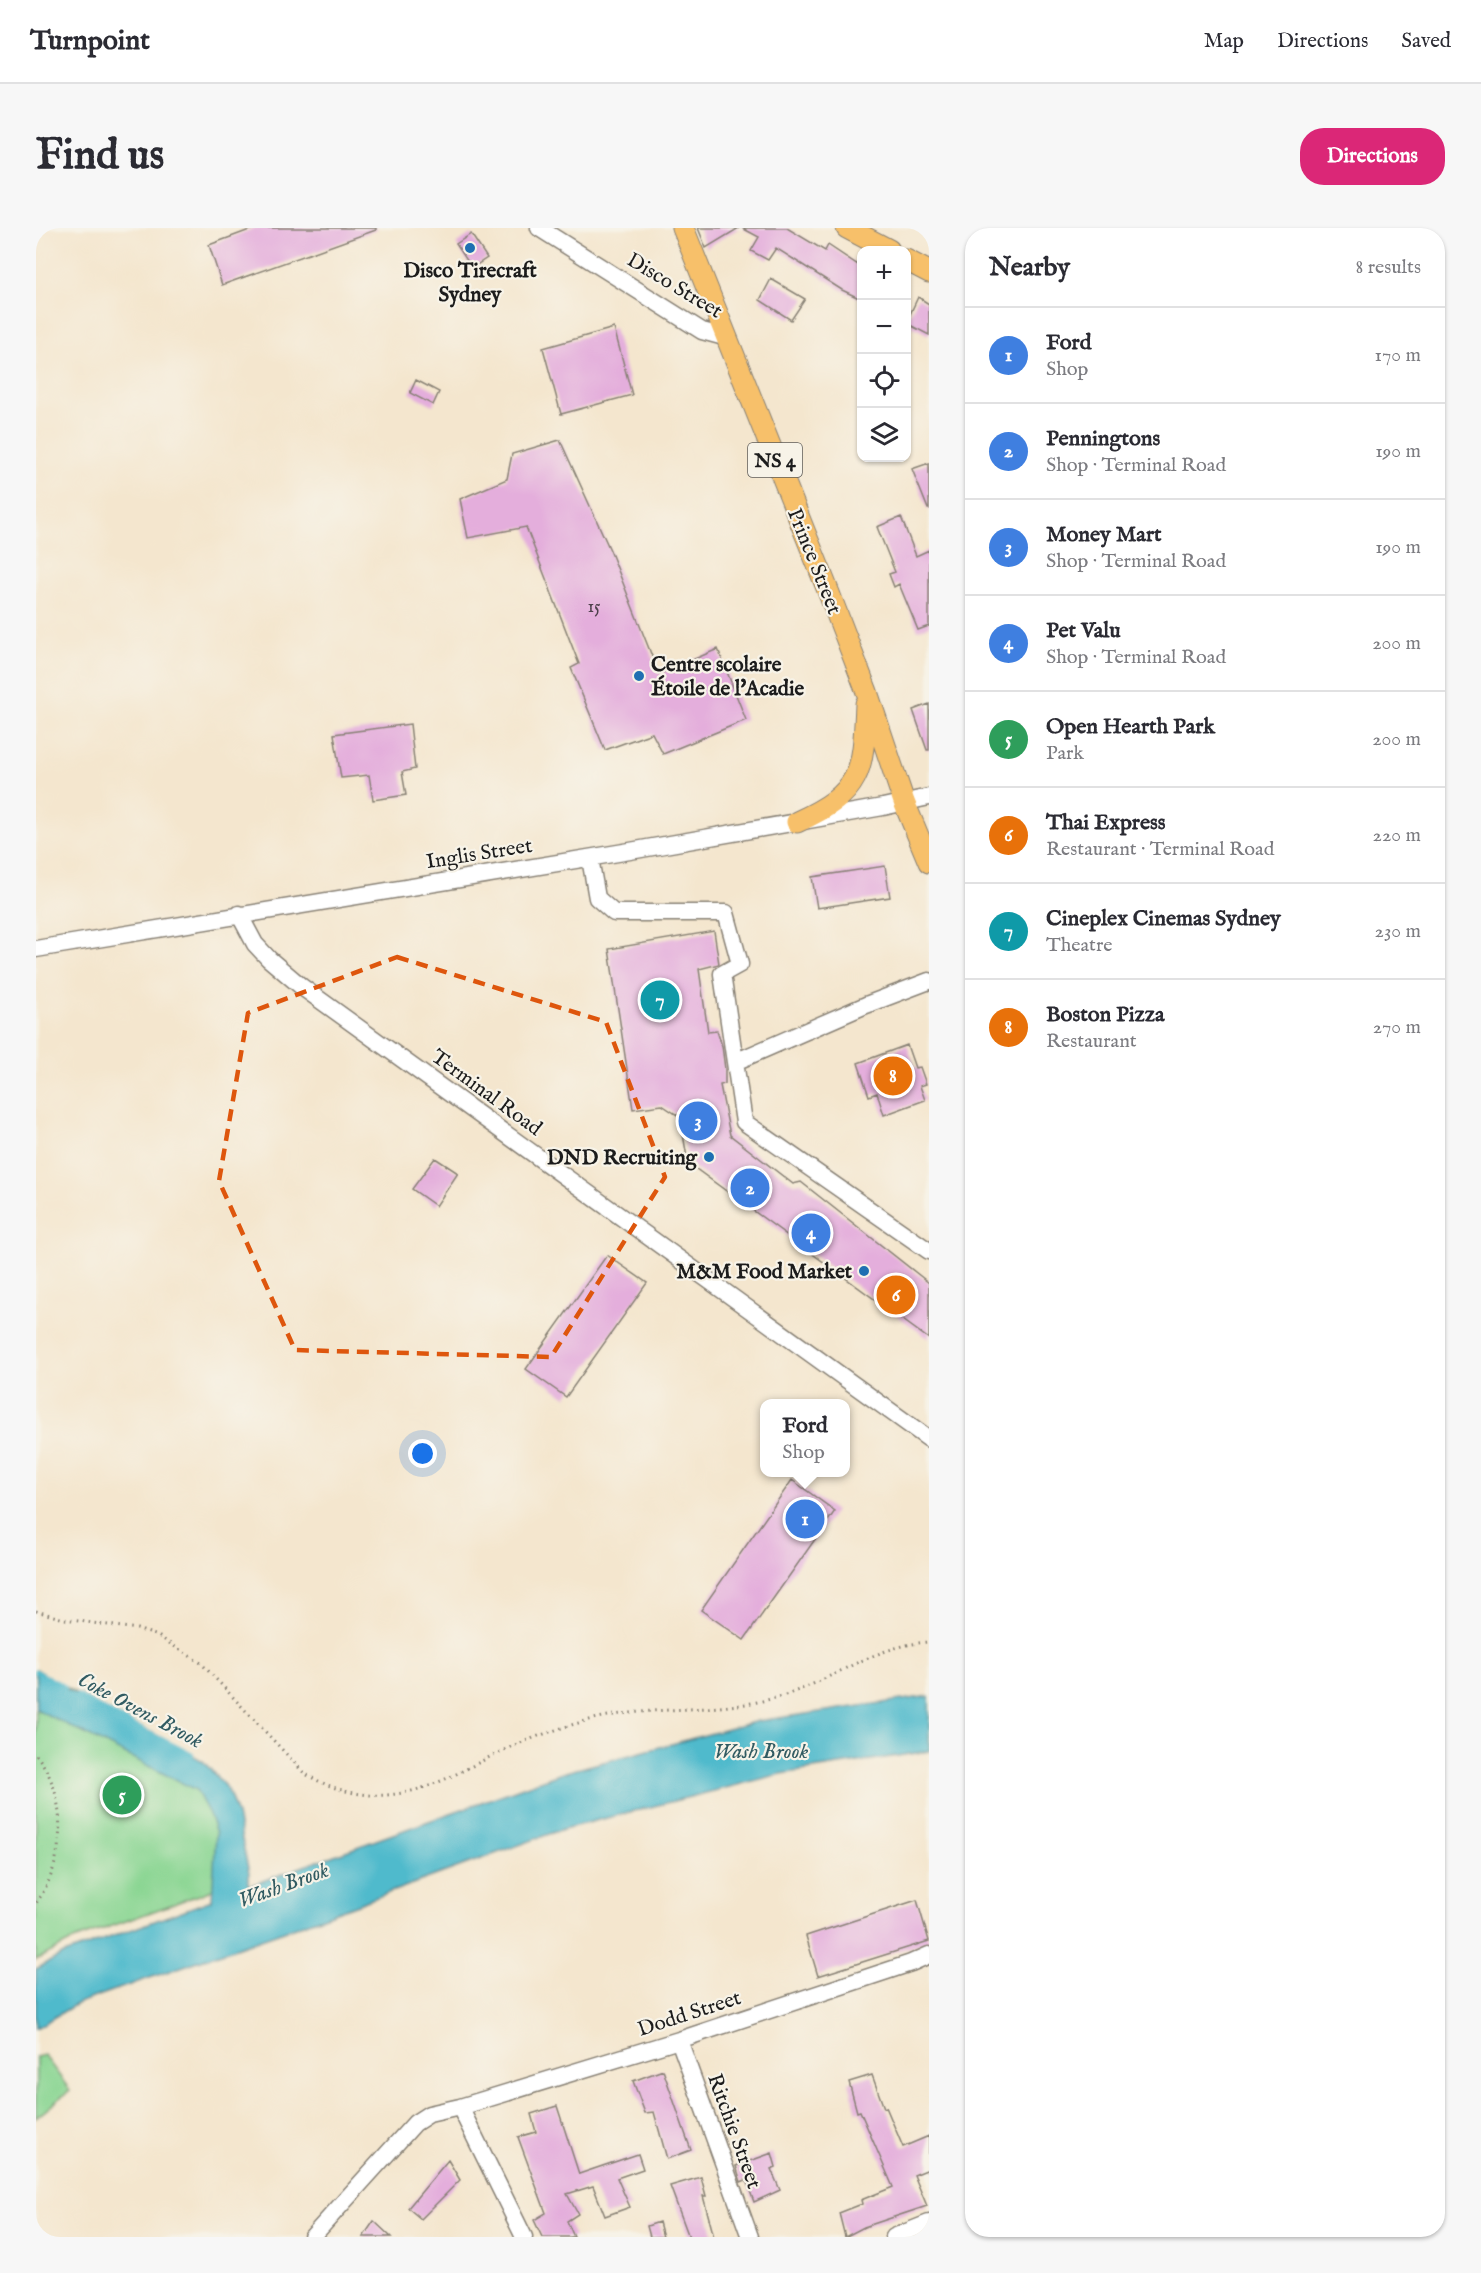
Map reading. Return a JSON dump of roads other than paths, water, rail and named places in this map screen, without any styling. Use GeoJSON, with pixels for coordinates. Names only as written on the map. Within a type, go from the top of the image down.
{"type":"FeatureCollection","features":[{"type":"Feature","properties":{"kind":"main road","name":"Prince Street"},"geometry":{"type":"LineString","coordinates":[[683,228],[867,692],[904,802],[929,862]]}},
{"type":"Feature","properties":{"kind":"main road"},"geometry":{"type":"LineString","coordinates":[[847,228],[881,246]]}},
{"type":"Feature","properties":{"kind":"main road"},"geometry":{"type":"LineString","coordinates":[[911,263],[929,272]]}},
{"type":"Feature","properties":{"kind":"main road"},"geometry":{"type":"LineString","coordinates":[[797,822],[832,805],[859,772],[864,751],[867,692]]}},
{"type":"Feature","properties":{"kind":"street","name":"Disco Street"},"geometry":{"type":"LineString","coordinates":[[539,228],[702,331],[728,338]]}},
{"type":"Feature","properties":{"kind":"street","name":"Inglis Street"},"geometry":{"type":"LineString","coordinates":[[36,949],[590,858],[929,797]]}},
{"type":"Feature","properties":{"kind":"street"},"geometry":{"type":"LineString","coordinates":[[590,858],[597,898],[614,913],[726,913],[740,964],[722,974],[744,1122],[929,1251]]}},
{"type":"Feature","properties":{"kind":"street","name":"Terminal Road"},"geometry":{"type":"LineString","coordinates":[[239,914],[255,944],[302,987],[929,1439]]}},
{"type":"Feature","properties":{"kind":"street"},"geometry":{"type":"LineString","coordinates":[[735,1062],[866,1005],[929,981]]}},
{"type":"Feature","properties":{"kind":"street","name":"Dodd Street"},"geometry":{"type":"LineString","coordinates":[[312,2237],[415,2123],[429,2114],[460,2107],[679,2040],[911,1964],[929,1955]]}},
{"type":"Feature","properties":{"kind":"street","name":"Ritchie Street"},"geometry":{"type":"LineString","coordinates":[[679,2040],[750,2237]]}},
{"type":"Feature","properties":{"kind":"street"},"geometry":{"type":"LineString","coordinates":[[460,2107],[524,2237]]}},
{"type":"Feature","properties":{"kind":"street"},"geometry":{"type":"LineString","coordinates":[[894,2237],[929,2223]]}},
{"type":"Feature","properties":{"kind":"water","name":"Wash Brook"},"geometry":{"type":"Polygon","coordinates":[[[36,1670],[100,1709],[155,1734],[203,1761],[228,1790],[237,1815],[249,1873],[249,1886],[562,1773],[758,1721],[929,1696],[929,1751],[781,1774],[563,1829],[78,2003],[36,2028],[36,1969],[62,1955],[212,1900],[216,1833],[196,1790],[36,1709],[36,1670]]]}},
{"type":"Feature","properties":{"kind":"waterway","name":"Coke Ovens Brook"},"geometry":{"type":"LineString","coordinates":[[36,1671],[65,1687]]}},
{"type":"Feature","properties":{"kind":"waterway","name":"Coke Ovens Brook"},"geometry":{"type":"LineString","coordinates":[[77,1695],[192,1755]]}},
{"type":"Feature","properties":{"kind":"place","name":"Disco Tirecraft Sydney"},"geometry":{"type":"Point","coordinates":[470,248]}},
{"type":"Feature","properties":{"kind":"place","name":"Centre scolaire Étoile de l'Acadie"},"geometry":{"type":"Point","coordinates":[639,676]}},
{"type":"Feature","properties":{"kind":"place","name":"Cineplex Cinemas Sydney"},"geometry":{"type":"Point","coordinates":[660,1000]}},
{"type":"Feature","properties":{"kind":"place","name":"Boston Pizza"},"geometry":{"type":"Point","coordinates":[893,1076]}},
{"type":"Feature","properties":{"kind":"place","name":"Money Mart"},"geometry":{"type":"Point","coordinates":[698,1121]}},
{"type":"Feature","properties":{"kind":"place","name":"DND Recruiting"},"geometry":{"type":"Point","coordinates":[709,1157]}},
{"type":"Feature","properties":{"kind":"place","name":"Penningtons"},"geometry":{"type":"Point","coordinates":[750,1188]}},
{"type":"Feature","properties":{"kind":"place","name":"Pet Valu"},"geometry":{"type":"Point","coordinates":[811,1233]}},
{"type":"Feature","properties":{"kind":"place","name":"M&M Food Market"},"geometry":{"type":"Point","coordinates":[864,1271]}},
{"type":"Feature","properties":{"kind":"place","name":"Thai Express"},"geometry":{"type":"Point","coordinates":[896,1295]}},
{"type":"Feature","properties":{"kind":"place","name":"Ford"},"geometry":{"type":"Point","coordinates":[805,1519]}},
{"type":"Feature","properties":{"kind":"place","name":"Open Hearth Park"},"geometry":{"type":"Point","coordinates":[122,1795]}}]}
